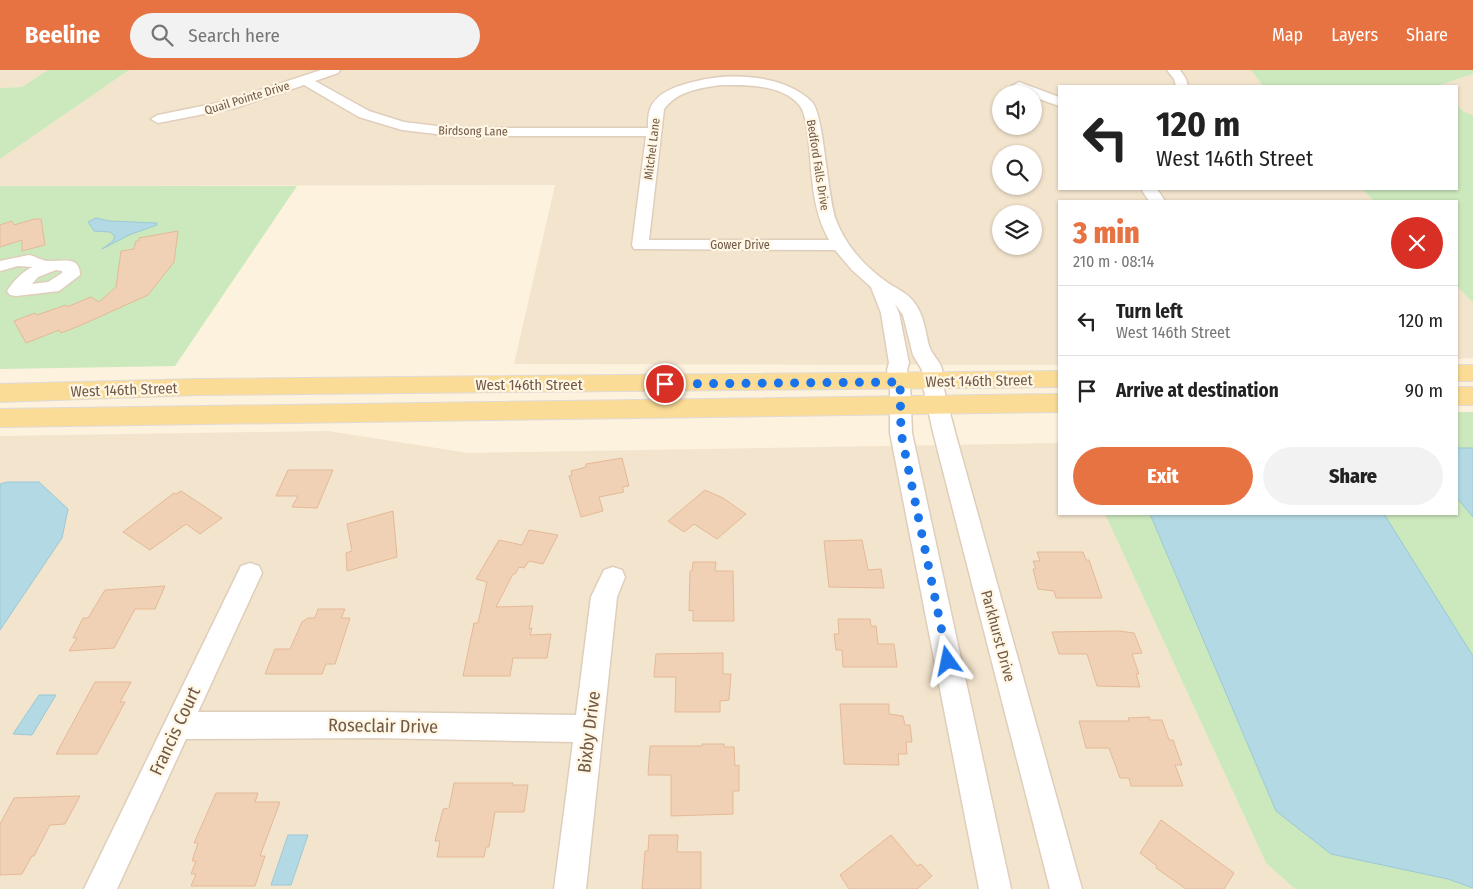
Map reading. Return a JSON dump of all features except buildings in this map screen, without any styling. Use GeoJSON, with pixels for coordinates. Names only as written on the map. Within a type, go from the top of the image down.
{"type":"FeatureCollection","features":[{"type":"Feature","properties":{"kind":"main road"},"geometry":{"type":"LineString","coordinates":[[1458,373],[1473,373]]}},
{"type":"Feature","properties":{"kind":"main road","name":"West 146th Street"},"geometry":{"type":"LineString","coordinates":[[935,393],[1058,379]]}},
{"type":"Feature","properties":{"kind":"main road","name":"West 146th Street"},"geometry":{"type":"LineString","coordinates":[[0,393],[198,387],[935,393],[1058,403]]}},
{"type":"Feature","properties":{"kind":"main road","name":"West 146th Street"},"geometry":{"type":"LineString","coordinates":[[0,418],[901,393]]}},
{"type":"Feature","properties":{"kind":"main road"},"geometry":{"type":"LineString","coordinates":[[1458,396],[1473,396]]}},
{"type":"Feature","properties":{"kind":"street","name":"Quail Pointe Drive"},"geometry":{"type":"LineString","coordinates":[[158,119],[218,108],[334,70]]}},
{"type":"Feature","properties":{"kind":"street"},"geometry":{"type":"LineString","coordinates":[[1173,70],[1180,79],[1182,85]]}},
{"type":"Feature","properties":{"kind":"street","name":"Birdsong Lane"},"geometry":{"type":"LineString","coordinates":[[306,80],[364,114],[402,126],[453,132],[653,132]]}},
{"type":"Feature","properties":{"kind":"street","name":"Mitchel Lane"},"geometry":{"type":"LineString","coordinates":[[640,245],[657,109],[670,95],[694,86],[735,81]]}},
{"type":"Feature","properties":{"kind":"street","name":"Bedford Falls Drive"},"geometry":{"type":"LineString","coordinates":[[735,81],[762,84],[781,89],[800,98],[808,106],[823,205],[831,229],[840,245],[879,286],[899,296],[908,307],[915,325],[922,360],[932,369],[935,393]]}},
{"type":"Feature","properties":{"kind":"street"},"geometry":{"type":"LineString","coordinates":[[1042,95],[1058,102]]}},
{"type":"Feature","properties":{"kind":"street","name":"Gower Drive"},"geometry":{"type":"LineString","coordinates":[[640,245],[840,245]]}},
{"type":"Feature","properties":{"kind":"street"},"geometry":{"type":"LineString","coordinates":[[0,266],[26,259],[46,267]]}},
{"type":"Feature","properties":{"kind":"street"},"geometry":{"type":"LineString","coordinates":[[61,265],[71,268],[72,271],[67,280],[52,287],[8,295],[26,277],[46,267],[61,265]]}},
{"type":"Feature","properties":{"kind":"street","name":"Bedford Falls Drive"},"geometry":{"type":"LineString","coordinates":[[879,286],[890,313],[899,363],[897,370],[901,393]]}},
{"type":"Feature","properties":{"kind":"street"},"geometry":{"type":"LineString","coordinates":[[901,393],[901,433],[995,889]]}},
{"type":"Feature","properties":{"kind":"street","name":"Parkhurst Drive"},"geometry":{"type":"LineString","coordinates":[[935,393],[1066,889]]}},
{"type":"Feature","properties":{"kind":"street","name":"Francis Court"},"geometry":{"type":"LineString","coordinates":[[100,889],[250,573]]}},
{"type":"Feature","properties":{"kind":"street","name":"Bixby Drive"},"geometry":{"type":"LineString","coordinates":[[570,889],[604,597],[613,577]]}},
{"type":"Feature","properties":{"kind":"street","name":"Roseclair Drive"},"geometry":{"type":"LineString","coordinates":[[178,726],[376,725],[589,729]]}},
{"type":"Feature","properties":{"kind":"shaded area"},"geometry":{"type":"Polygon","coordinates":[[[0,70],[48,70],[22,87],[0,88],[0,70]]]}},
{"type":"Feature","properties":{"kind":"shaded area"},"geometry":{"type":"Polygon","coordinates":[[[129,70],[1251,70],[1262,85],[1058,85],[1058,190],[1363,190],[1373,200],[1058,200],[1058,365],[514,364],[555,185],[0,186],[0,159],[129,70]]]}},
{"type":"Feature","properties":{"kind":"shaded area"},"geometry":{"type":"Polygon","coordinates":[[[1473,74],[1473,115],[1464,112],[1458,106],[1458,85],[1440,85],[1473,74]]]}},
{"type":"Feature","properties":{"kind":"shaded area"},"geometry":{"type":"Polygon","coordinates":[[[1458,287],[1473,303],[1473,358],[1458,359],[1458,287]]]}},
{"type":"Feature","properties":{"kind":"shaded area"},"geometry":{"type":"Polygon","coordinates":[[[328,431],[468,453],[1058,443],[1058,515],[1105,515],[1266,863],[1295,889],[0,889],[0,436],[328,431]]]}},
{"type":"Feature","properties":{"kind":"green space"},"geometry":{"type":"Polygon","coordinates":[[[48,70],[129,70],[0,159],[0,88],[22,87],[48,70]]]}},
{"type":"Feature","properties":{"kind":"green space"},"geometry":{"type":"Polygon","coordinates":[[[1251,70],[1473,70],[1473,74],[1440,85],[1262,85],[1251,70]]]}},
{"type":"Feature","properties":{"kind":"green space"},"geometry":{"type":"Polygon","coordinates":[[[1458,106],[1464,112],[1473,115],[1473,303],[1458,287],[1458,200],[1373,200],[1363,190],[1458,190],[1458,106]]]}},
{"type":"Feature","properties":{"kind":"green space"},"geometry":{"type":"Polygon","coordinates":[[[0,186],[297,186],[175,366],[0,369],[0,186]]]}},
{"type":"Feature","properties":{"kind":"green space"},"geometry":{"type":"Polygon","coordinates":[[[1458,412],[1473,412],[1473,889],[1295,889],[1266,863],[1105,515],[1458,515],[1458,412]]]}},
{"type":"Feature","properties":{"kind":"water"},"geometry":{"type":"Polygon","coordinates":[[[96,218],[109,221],[157,223],[157,225],[129,235],[102,249],[113,241],[115,236],[110,232],[94,231],[88,222],[96,218]]]}},
{"type":"Feature","properties":{"kind":"water"},"geometry":{"type":"Polygon","coordinates":[[[1458,448],[1473,448],[1473,517],[1458,499],[1458,448]]]}},
{"type":"Feature","properties":{"kind":"water"},"geometry":{"type":"Polygon","coordinates":[[[7,482],[39,482],[68,509],[62,538],[0,630],[0,484],[7,482]]]}},
{"type":"Feature","properties":{"kind":"water"},"geometry":{"type":"Polygon","coordinates":[[[1150,515],[1385,515],[1473,656],[1473,888],[1448,879],[1331,854],[1276,811],[1150,515]]]}},
{"type":"Feature","properties":{"kind":"water"},"geometry":{"type":"Polygon","coordinates":[[[39,695],[56,695],[32,735],[13,734],[39,695]]]}},
{"type":"Feature","properties":{"kind":"water"},"geometry":{"type":"Polygon","coordinates":[[[288,835],[308,835],[291,885],[271,885],[288,835]]]}},
{"type":"Feature","properties":{"kind":"route"},"geometry":{"type":"LineString","coordinates":[[665,384],[900,382],[901,433],[948,661]]}}]}
